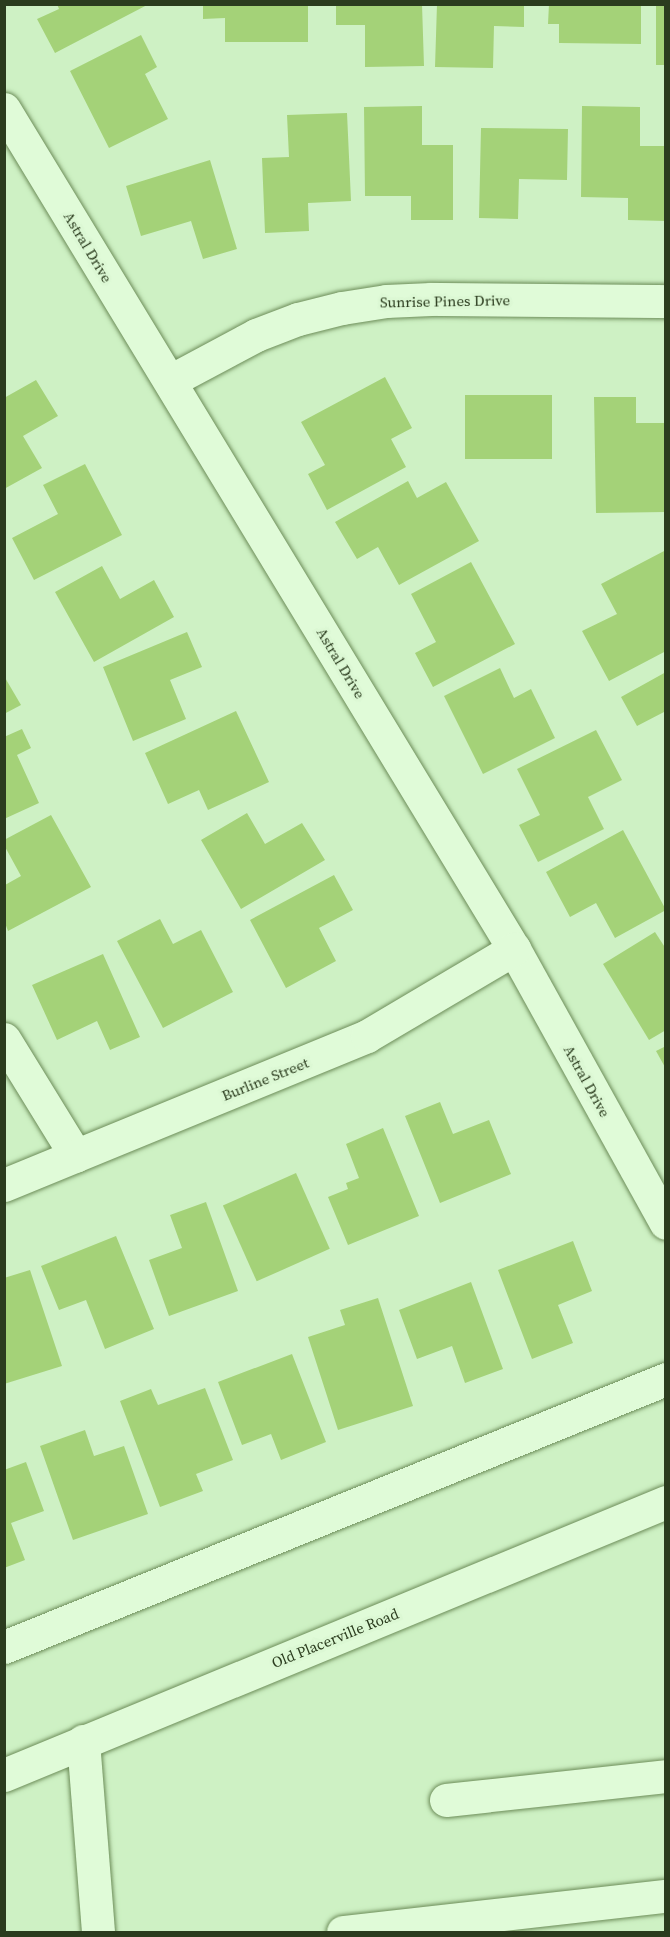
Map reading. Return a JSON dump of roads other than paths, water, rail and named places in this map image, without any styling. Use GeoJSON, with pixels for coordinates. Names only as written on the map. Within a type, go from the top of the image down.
{"type":"FeatureCollection","features":[{"type":"Feature","properties":{"kind":"street","name":"Astral Drive"},"geometry":{"type":"LineString","coordinates":[[4,109],[514,948],[666,1223]]}},
{"type":"Feature","properties":{"kind":"street","name":"Sunrise Pines Drive"},"geometry":{"type":"LineString","coordinates":[[170,381],[256,335],[298,319],[364,304],[431,299],[666,301]]}},
{"type":"Feature","properties":{"kind":"street","name":"Burline Street"},"geometry":{"type":"LineString","coordinates":[[4,1185],[367,1036],[514,948]]}},
{"type":"Feature","properties":{"kind":"street"},"geometry":{"type":"LineString","coordinates":[[4,1039],[76,1156]]}},
{"type":"Feature","properties":{"kind":"street"},"geometry":{"type":"LineString","coordinates":[[4,1647],[666,1379]]}},
{"type":"Feature","properties":{"kind":"street","name":"Old Placerville Road"},"geometry":{"type":"LineString","coordinates":[[4,1775],[666,1502]]}},
{"type":"Feature","properties":{"kind":"street"},"geometry":{"type":"LineString","coordinates":[[83,1741],[98,1932]]}},
{"type":"Feature","properties":{"kind":"street"},"geometry":{"type":"LineString","coordinates":[[446,1800],[666,1776]]}},
{"type":"Feature","properties":{"kind":"street"},"geometry":{"type":"LineString","coordinates":[[343,1932],[666,1896]]}}]}
